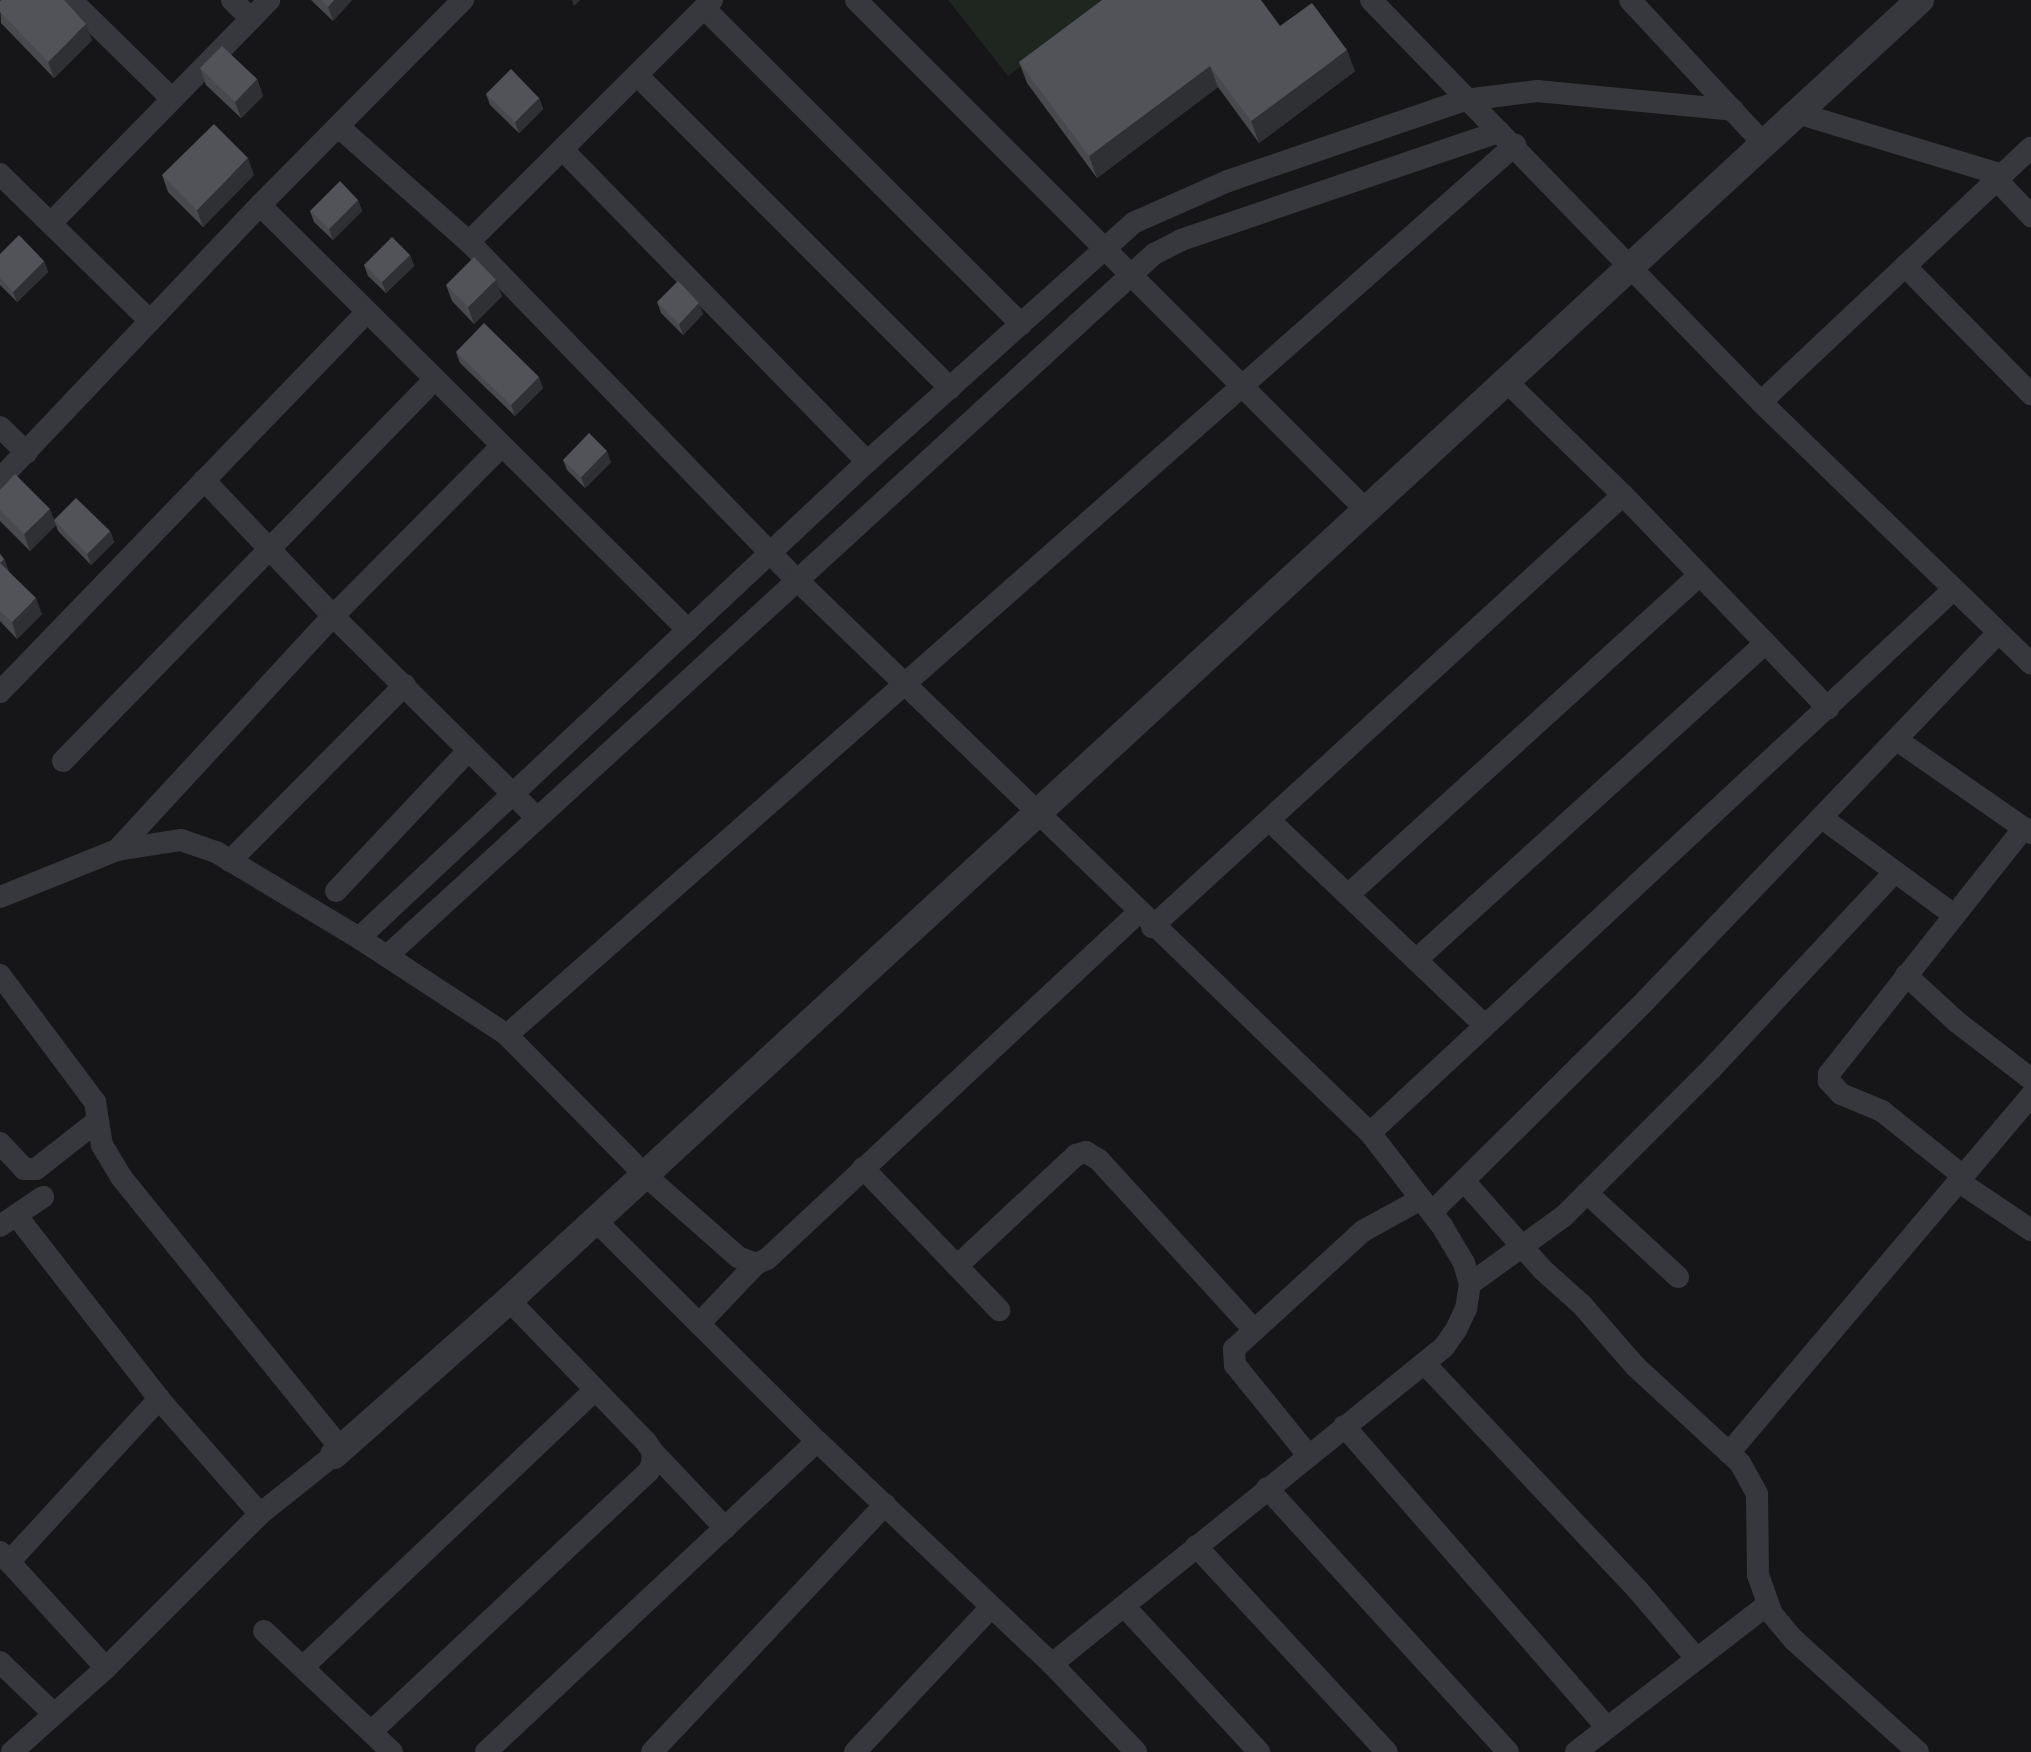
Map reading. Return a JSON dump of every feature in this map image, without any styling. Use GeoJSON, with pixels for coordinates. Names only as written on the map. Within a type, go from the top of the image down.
{"type":"FeatureCollection","features":[{"type":"Feature","properties":{"kind":"street"},"geometry":{"type":"LineString","coordinates":[[71,0],[172,99]]}},
{"type":"Feature","properties":{"kind":"street"},"geometry":{"type":"LineString","coordinates":[[232,0],[251,19]]}},
{"type":"Feature","properties":{"kind":"street"},"geometry":{"type":"LineString","coordinates":[[51,223],[269,0]]}},
{"type":"Feature","properties":{"kind":"street"},"geometry":{"type":"LineString","coordinates":[[0,479],[260,205],[340,128],[463,0]]}},
{"type":"Feature","properties":{"kind":"street"},"geometry":{"type":"LineString","coordinates":[[856,0],[1366,510]]}},
{"type":"Feature","properties":{"kind":"street"},"geometry":{"type":"LineString","coordinates":[[1371,0],[1761,402],[2031,664]]}},
{"type":"Feature","properties":{"kind":"street"},"geometry":{"type":"LineString","coordinates":[[12,1752],[106,1668],[260,1514],[337,1452],[509,1300],[1920,0]]}},
{"type":"Feature","properties":{"kind":"street"},"geometry":{"type":"LineString","coordinates":[[469,242],[708,4],[1021,324]]}},
{"type":"Feature","properties":{"kind":"street"},"geometry":{"type":"LineString","coordinates":[[1641,4],[1764,144]]}},
{"type":"Feature","properties":{"kind":"street"},"geometry":{"type":"LineString","coordinates":[[637,75],[950,388]]}},
{"type":"Feature","properties":{"kind":"street"},"geometry":{"type":"LineString","coordinates":[[359,938],[867,462],[1103,247],[1154,211],[1228,181],[1465,100],[1537,91],[1733,110]]}},
{"type":"Feature","properties":{"kind":"street"},"geometry":{"type":"LineString","coordinates":[[1797,113],[2000,177],[2031,216]]}},
{"type":"Feature","properties":{"kind":"street"},"geometry":{"type":"LineString","coordinates":[[340,128],[469,242],[796,579],[1370,1133],[1426,1206],[1464,1263],[1470,1284],[1466,1309],[1444,1347],[1052,1664]]}},
{"type":"Feature","properties":{"kind":"street"},"geometry":{"type":"LineString","coordinates":[[387,956],[1154,254],[1181,240],[1507,138]]}},
{"type":"Feature","properties":{"kind":"street"},"geometry":{"type":"LineString","coordinates":[[507,1035],[1241,384],[1507,138]]}},
{"type":"Feature","properties":{"kind":"street"},"geometry":{"type":"LineString","coordinates":[[1761,402],[2031,148]]}},
{"type":"Feature","properties":{"kind":"street"},"geometry":{"type":"LineString","coordinates":[[562,149],[867,462]]}},
{"type":"Feature","properties":{"kind":"street"},"geometry":{"type":"LineString","coordinates":[[0,174],[150,321]]}},
{"type":"Feature","properties":{"kind":"street"},"geometry":{"type":"LineString","coordinates":[[260,205],[688,630]]}},
{"type":"Feature","properties":{"kind":"street"},"geometry":{"type":"LineString","coordinates":[[1905,266],[2031,394]]}},
{"type":"Feature","properties":{"kind":"street"},"geometry":{"type":"LineString","coordinates":[[0,692],[366,313]]}},
{"type":"Feature","properties":{"kind":"street"},"geometry":{"type":"LineString","coordinates":[[63,761],[435,379]]}},
{"type":"Feature","properties":{"kind":"street"},"geometry":{"type":"LineString","coordinates":[[1505,380],[1623,495],[1828,708]]}},
{"type":"Feature","properties":{"kind":"street"},"geometry":{"type":"LineString","coordinates":[[0,427],[27,453]]}},
{"type":"Feature","properties":{"kind":"street"},"geometry":{"type":"LineString","coordinates":[[117,850],[333,616],[501,447]]}},
{"type":"Feature","properties":{"kind":"street"},"geometry":{"type":"LineString","coordinates":[[204,480],[333,616],[537,818]]}},
{"type":"Feature","properties":{"kind":"street"},"geometry":{"type":"LineString","coordinates":[[699,1324],[756,1264],[767,1259],[863,1168],[1146,919],[1269,820],[1623,495]]}},
{"type":"Feature","properties":{"kind":"street"},"geometry":{"type":"LineString","coordinates":[[1348,895],[1698,576]]}},
{"type":"Feature","properties":{"kind":"street"},"geometry":{"type":"LineString","coordinates":[[1370,1133],[1953,590]]}},
{"type":"Feature","properties":{"kind":"street"},"geometry":{"type":"LineString","coordinates":[[1308,1455],[1235,1365],[1234,1349],[1363,1231],[1426,1206],[1464,1181],[1646,1000],[1997,634]]}},
{"type":"Feature","properties":{"kind":"street"},"geometry":{"type":"LineString","coordinates":[[1416,960],[1765,643]]}},
{"type":"Feature","properties":{"kind":"street"},"geometry":{"type":"LineString","coordinates":[[230,861],[405,685]]}},
{"type":"Feature","properties":{"kind":"street"},"geometry":{"type":"LineString","coordinates":[[1897,740],[2027,830],[1836,1062],[1829,1081],[1851,1100],[1882,1111],[1960,1179],[2031,1230]]}},
{"type":"Feature","properties":{"kind":"street"},"geometry":{"type":"LineString","coordinates":[[336,891],[468,751]]}},
{"type":"Feature","properties":{"kind":"street"},"geometry":{"type":"LineString","coordinates":[[1822,818],[1954,915]]}},
{"type":"Feature","properties":{"kind":"street"},"geometry":{"type":"LineString","coordinates":[[1269,820],[1485,1026]]}},
{"type":"Feature","properties":{"kind":"street"},"geometry":{"type":"LineString","coordinates":[[0,897],[117,850],[181,840],[230,861],[359,938],[507,1035],[644,1174],[738,1257],[756,1264]]}},
{"type":"Feature","properties":{"kind":"street"},"geometry":{"type":"LineString","coordinates":[[1470,1284],[1524,1248],[1587,1193],[1712,1068],[1895,872]]}},
{"type":"Feature","properties":{"kind":"street"},"geometry":{"type":"LineString","coordinates":[[0,975],[95,1102],[102,1145],[121,1177],[337,1452]]}},
{"type":"Feature","properties":{"kind":"street"},"geometry":{"type":"LineString","coordinates":[[1906,975],[1957,1022],[2031,1079]]}},
{"type":"Feature","properties":{"kind":"street"},"geometry":{"type":"LineString","coordinates":[[1729,1453],[1960,1179],[2027,1109]]}},
{"type":"Feature","properties":{"kind":"street"},"geometry":{"type":"LineString","coordinates":[[0,1143],[19,1165],[29,1170],[36,1169],[96,1122]]}},
{"type":"Feature","properties":{"kind":"street"},"geometry":{"type":"LineString","coordinates":[[957,1266],[1076,1155],[1086,1152],[1099,1160],[1254,1330]]}},
{"type":"Feature","properties":{"kind":"street"},"geometry":{"type":"LineString","coordinates":[[863,1168],[999,1310]]}},
{"type":"Feature","properties":{"kind":"street"},"geometry":{"type":"LineString","coordinates":[[1464,1181],[1635,1366],[1751,1477],[1757,1494],[1758,1575],[1767,1605],[1794,1640],[1918,1752]]}},
{"type":"Feature","properties":{"kind":"street"},"geometry":{"type":"LineString","coordinates":[[1587,1193],[1678,1277]]}},
{"type":"Feature","properties":{"kind":"street"},"geometry":{"type":"LineString","coordinates":[[43,1197],[8,1221],[260,1514]]}},
{"type":"Feature","properties":{"kind":"street"},"geometry":{"type":"LineString","coordinates":[[595,1220],[817,1441],[1052,1664],[1136,1752]]}},
{"type":"Feature","properties":{"kind":"street"},"geometry":{"type":"LineString","coordinates":[[509,1300],[725,1528]]}},
{"type":"Feature","properties":{"kind":"street"},"geometry":{"type":"LineString","coordinates":[[1424,1363],[1637,1589],[1697,1659]]}},
{"type":"Feature","properties":{"kind":"street"},"geometry":{"type":"LineString","coordinates":[[303,1667],[595,1390]]}},
{"type":"Feature","properties":{"kind":"street"},"geometry":{"type":"LineString","coordinates":[[106,1668],[4,1557],[159,1399]]}},
{"type":"Feature","properties":{"kind":"street"},"geometry":{"type":"LineString","coordinates":[[1344,1426],[1607,1728]]}},
{"type":"Feature","properties":{"kind":"street"},"geometry":{"type":"LineString","coordinates":[[486,1752],[817,1441]]}},
{"type":"Feature","properties":{"kind":"street"},"geometry":{"type":"LineString","coordinates":[[371,1732],[649,1471],[653,1452]]}},
{"type":"Feature","properties":{"kind":"street"},"geometry":{"type":"LineString","coordinates":[[1267,1488],[1508,1752]]}},
{"type":"Feature","properties":{"kind":"street"},"geometry":{"type":"LineString","coordinates":[[652,1752],[885,1505]]}},
{"type":"Feature","properties":{"kind":"street"},"geometry":{"type":"LineString","coordinates":[[1196,1546],[1387,1752]]}},
{"type":"Feature","properties":{"kind":"street"},"geometry":{"type":"LineString","coordinates":[[1576,1752],[1767,1605]]}},
{"type":"Feature","properties":{"kind":"street"},"geometry":{"type":"LineString","coordinates":[[1124,1606],[1259,1752]]}},
{"type":"Feature","properties":{"kind":"street"},"geometry":{"type":"LineString","coordinates":[[855,1752],[991,1607]]}},
{"type":"Feature","properties":{"kind":"street"},"geometry":{"type":"LineString","coordinates":[[264,1631],[392,1752]]}},
{"type":"Feature","properties":{"kind":"street"},"geometry":{"type":"LineString","coordinates":[[0,1662],[53,1713]]}},
{"type":"Feature","properties":{"kind":"shaded area"},"geometry":{"type":"Polygon","coordinates":[[[948,0],[1109,0],[1008,76],[948,0]]]}},
{"type":"Feature","properties":{"kind":"building"},"geometry":{"type":"Polygon","coordinates":[[[1,0],[64,0],[86,24],[48,62],[0,12],[1,0]]]}},
{"type":"Feature","properties":{"kind":"building"},"geometry":{"type":"Polygon","coordinates":[[[321,0],[334,0],[328,7],[321,0]]]}},
{"type":"Feature","properties":{"kind":"building"},"geometry":{"type":"Polygon","coordinates":[[[1102,0],[1261,0],[1280,26],[1312,3],[1347,50],[1251,121],[1210,66],[1089,156],[1019,62],[1102,0]]]}},
{"type":"Feature","properties":{"kind":"building"},"geometry":{"type":"Polygon","coordinates":[[[222,46],[257,79],[235,102],[200,68],[222,46]]]}},
{"type":"Feature","properties":{"kind":"building"},"geometry":{"type":"Polygon","coordinates":[[[511,69],[539,98],[515,122],[486,94],[511,69]]]}},
{"type":"Feature","properties":{"kind":"building"},"geometry":{"type":"Polygon","coordinates":[[[214,124],[248,158],[197,210],[162,175],[214,124]]]}},
{"type":"Feature","properties":{"kind":"building"},"geometry":{"type":"Polygon","coordinates":[[[340,181],[358,200],[329,229],[310,211],[340,181]]]}},
{"type":"Feature","properties":{"kind":"building"},"geometry":{"type":"Polygon","coordinates":[[[19,235],[44,261],[13,292],[0,278],[0,254],[19,235]]]}},
{"type":"Feature","properties":{"kind":"building"},"geometry":{"type":"Polygon","coordinates":[[[392,237],[410,255],[382,282],[364,265],[392,237]]]}},
{"type":"Feature","properties":{"kind":"building"},"geometry":{"type":"Polygon","coordinates":[[[474,257],[496,280],[468,307],[446,285],[474,257]]]}},
{"type":"Feature","properties":{"kind":"building"},"geometry":{"type":"Polygon","coordinates":[[[678,281],[699,303],[679,324],[657,302],[678,281]]]}},
{"type":"Feature","properties":{"kind":"building"},"geometry":{"type":"Polygon","coordinates":[[[484,323],[539,377],[511,405],[456,352],[484,323]]]}},
{"type":"Feature","properties":{"kind":"building"},"geometry":{"type":"Polygon","coordinates":[[[589,433],[607,451],[581,477],[563,460],[589,433]]]}},
{"type":"Feature","properties":{"kind":"building"},"geometry":{"type":"Polygon","coordinates":[[[15,474],[50,509],[24,534],[0,510],[0,490],[15,474]]]}},
{"type":"Feature","properties":{"kind":"building"},"geometry":{"type":"Polygon","coordinates":[[[76,498],[110,531],[87,554],[54,520],[76,498]]]}},
{"type":"Feature","properties":{"kind":"building"},"geometry":{"type":"Polygon","coordinates":[[[0,563],[36,598],[12,622],[0,611],[0,563]]]}}]}
